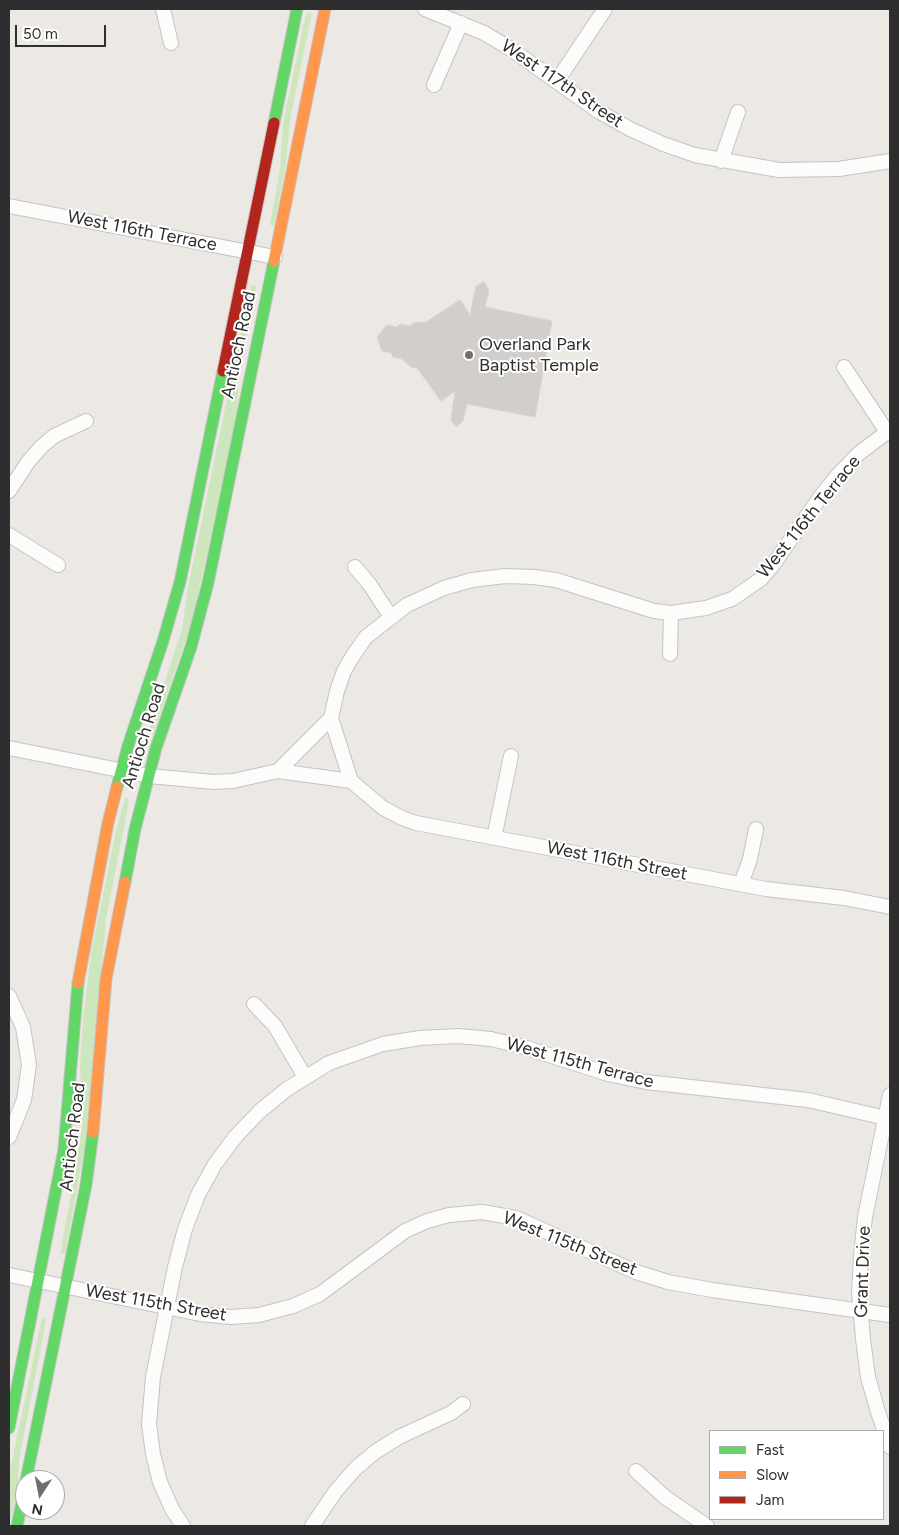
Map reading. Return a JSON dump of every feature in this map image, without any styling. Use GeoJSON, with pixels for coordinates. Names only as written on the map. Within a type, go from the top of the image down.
{"type":"FeatureCollection","features":[{"type":"Feature","properties":{"kind":"main road","name":"Antioch Road"},"geometry":{"type":"LineString","coordinates":[[9,1428],[64,1149],[75,1011],[84,949],[108,824],[120,771],[164,641],[180,582],[297,9]]}},
{"type":"Feature","properties":{"kind":"main road","name":"Antioch Road"},"geometry":{"type":"LineString","coordinates":[[28,1470],[86,1185],[91,1150],[106,979],[135,829],[165,719],[191,647],[208,583],[326,9]]}},
{"type":"Feature","properties":{"kind":"street"},"geometry":{"type":"LineString","coordinates":[[163,9],[171,43]]}},
{"type":"Feature","properties":{"kind":"street","name":"West 117th Street"},"geometry":{"type":"LineString","coordinates":[[425,9],[484,33],[557,81],[598,111],[630,129],[663,144],[695,155],[779,170],[804,171],[839,169],[890,161]]}},
{"type":"Feature","properties":{"kind":"street"},"geometry":{"type":"LineString","coordinates":[[557,81],[605,9]]}},
{"type":"Feature","properties":{"kind":"street"},"geometry":{"type":"LineString","coordinates":[[434,85],[461,23]]}},
{"type":"Feature","properties":{"kind":"street"},"geometry":{"type":"LineString","coordinates":[[721,161],[738,112]]}},
{"type":"Feature","properties":{"kind":"street","name":"West 116th Terrace"},"geometry":{"type":"LineString","coordinates":[[9,206],[275,257]]}},
{"type":"Feature","properties":{"kind":"street","name":"West 116th Terrace"},"geometry":{"type":"LineString","coordinates":[[331,718],[344,670],[366,637],[407,605],[444,588],[472,580],[505,576],[534,577],[556,580],[654,611],[671,613],[706,608],[732,599],[756,583],[772,566],[838,475],[858,454],[888,431],[844,368]]}},
{"type":"Feature","properties":{"kind":"street"},"geometry":{"type":"LineString","coordinates":[[9,492],[28,462],[41,447],[54,436],[86,421]]}},
{"type":"Feature","properties":{"kind":"street"},"geometry":{"type":"LineString","coordinates":[[9,535],[58,565]]}},
{"type":"Feature","properties":{"kind":"street"},"geometry":{"type":"LineString","coordinates":[[355,567],[370,585],[391,617]]}},
{"type":"Feature","properties":{"kind":"street"},"geometry":{"type":"LineString","coordinates":[[670,654],[671,613]]}},
{"type":"Feature","properties":{"kind":"street"},"geometry":{"type":"LineString","coordinates":[[9,748],[149,776],[214,782],[233,781],[278,771],[351,781],[331,718],[278,771]]}},
{"type":"Feature","properties":{"kind":"street"},"geometry":{"type":"LineString","coordinates":[[494,838],[511,756]]}},
{"type":"Feature","properties":{"kind":"street","name":"West 116th Street"},"geometry":{"type":"LineString","coordinates":[[351,781],[383,808],[402,818],[416,822],[766,889],[844,898],[890,907]]}},
{"type":"Feature","properties":{"kind":"street"},"geometry":{"type":"LineString","coordinates":[[741,884],[750,860],[756,829]]}},
{"type":"Feature","properties":{"kind":"street"},"geometry":{"type":"LineString","coordinates":[[9,996],[23,1028],[28,1065],[27,1087],[24,1100],[9,1137]]}},
{"type":"Feature","properties":{"kind":"street"},"geometry":{"type":"LineString","coordinates":[[254,1004],[275,1026],[305,1077]]}},
{"type":"Feature","properties":{"kind":"street","name":"West 115th Terrace"},"geometry":{"type":"LineString","coordinates":[[183,1526],[172,1509],[160,1482],[153,1454],[149,1424],[150,1392],[166,1308],[185,1229],[198,1195],[215,1164],[236,1136],[260,1111],[286,1089],[329,1063],[383,1044],[420,1038],[458,1036],[491,1039],[524,1047],[608,1074],[646,1082],[808,1100],[888,1118]]}},
{"type":"Feature","properties":{"kind":"street","name":"Grant Drive"},"geometry":{"type":"LineString","coordinates":[[890,1095],[888,1118],[865,1217],[860,1256],[859,1291],[862,1339],[868,1377],[890,1447]]}},
{"type":"Feature","properties":{"kind":"street","name":"West 115th Street"},"geometry":{"type":"LineString","coordinates":[[9,1275],[200,1314],[230,1317],[259,1315],[293,1306],[328,1289],[405,1231],[426,1221],[448,1215],[482,1212],[516,1218],[621,1266],[668,1282],[890,1315]]}},
{"type":"Feature","properties":{"kind":"street"},"geometry":{"type":"LineString","coordinates":[[312,1526],[334,1492],[355,1469],[375,1452],[399,1437],[451,1413],[463,1404]]}},
{"type":"Feature","properties":{"kind":"street"},"geometry":{"type":"LineString","coordinates":[[636,1471],[666,1498],[707,1526]]}},
{"type":"Feature","properties":{"kind":"green space"},"geometry":{"type":"Polygon","coordinates":[[[307,13],[311,13],[311,18],[290,120],[286,164],[274,226],[270,225],[280,169],[283,123],[307,13]]]}},
{"type":"Feature","properties":{"kind":"green space"},"geometry":{"type":"Polygon","coordinates":[[[252,285],[256,286],[255,297],[239,374],[237,412],[193,619],[151,740],[148,739],[148,733],[182,629],[188,587],[252,285]]]}},
{"type":"Feature","properties":{"kind":"green space"},"geometry":{"type":"Polygon","coordinates":[[[125,798],[129,799],[128,807],[106,919],[87,1133],[65,1254],[61,1253],[62,1243],[82,1126],[80,1065],[83,1019],[91,954],[115,835],[125,798]]]}},
{"type":"Feature","properties":{"kind":"green space"},"geometry":{"type":"Polygon","coordinates":[[[42,1318],[45,1319],[45,1326],[19,1470],[15,1470],[15,1501],[9,1526],[9,1475],[42,1318]]]}},
{"type":"Feature","properties":{"kind":"building","name":"Overland Park Baptist Temple"},"geometry":{"type":"Polygon","coordinates":[[[484,282],[489,290],[485,307],[552,321],[535,417],[467,404],[463,421],[456,427],[451,420],[455,391],[441,401],[417,368],[411,367],[402,359],[393,357],[391,353],[382,351],[377,337],[387,325],[397,327],[400,324],[410,326],[413,323],[426,322],[460,300],[470,315],[476,286],[484,282]]]}},
{"type":"Feature","properties":{"kind":"traffic: fast"},"geometry":{"type":"LineString","coordinates":[[274,123],[297,9]]}},
{"type":"Feature","properties":{"kind":"traffic: fast"},"geometry":{"type":"LineString","coordinates":[[125,882],[135,829],[156,748],[191,647],[208,583],[274,261]]}},
{"type":"Feature","properties":{"kind":"traffic: fast"},"geometry":{"type":"LineString","coordinates":[[117,787],[128,746],[163,641],[180,582],[223,371]]}},
{"type":"Feature","properties":{"kind":"traffic: fast"},"geometry":{"type":"LineString","coordinates":[[9,1428],[64,1149],[78,983]]}},
{"type":"Feature","properties":{"kind":"traffic: fast"},"geometry":{"type":"LineString","coordinates":[[28,1470],[86,1185],[93,1132]]}},
{"type":"Feature","properties":{"kind":"traffic: fast"},"geometry":{"type":"LineString","coordinates":[[17,1526],[18,1520]]}},
{"type":"Feature","properties":{"kind":"traffic: slow"},"geometry":{"type":"LineString","coordinates":[[274,261],[325,9]]}},
{"type":"Feature","properties":{"kind":"traffic: slow"},"geometry":{"type":"LineString","coordinates":[[78,983],[108,823],[117,787]]}},
{"type":"Feature","properties":{"kind":"traffic: slow"},"geometry":{"type":"LineString","coordinates":[[93,1132],[106,979],[125,882]]}},
{"type":"Feature","properties":{"kind":"traffic: jam"},"geometry":{"type":"LineString","coordinates":[[223,371],[274,123]]}},
{"type":"Feature","properties":{"kind":"place","name":"Overland Park Baptist Temple"},"geometry":{"type":"Point","coordinates":[469,355]}}]}
